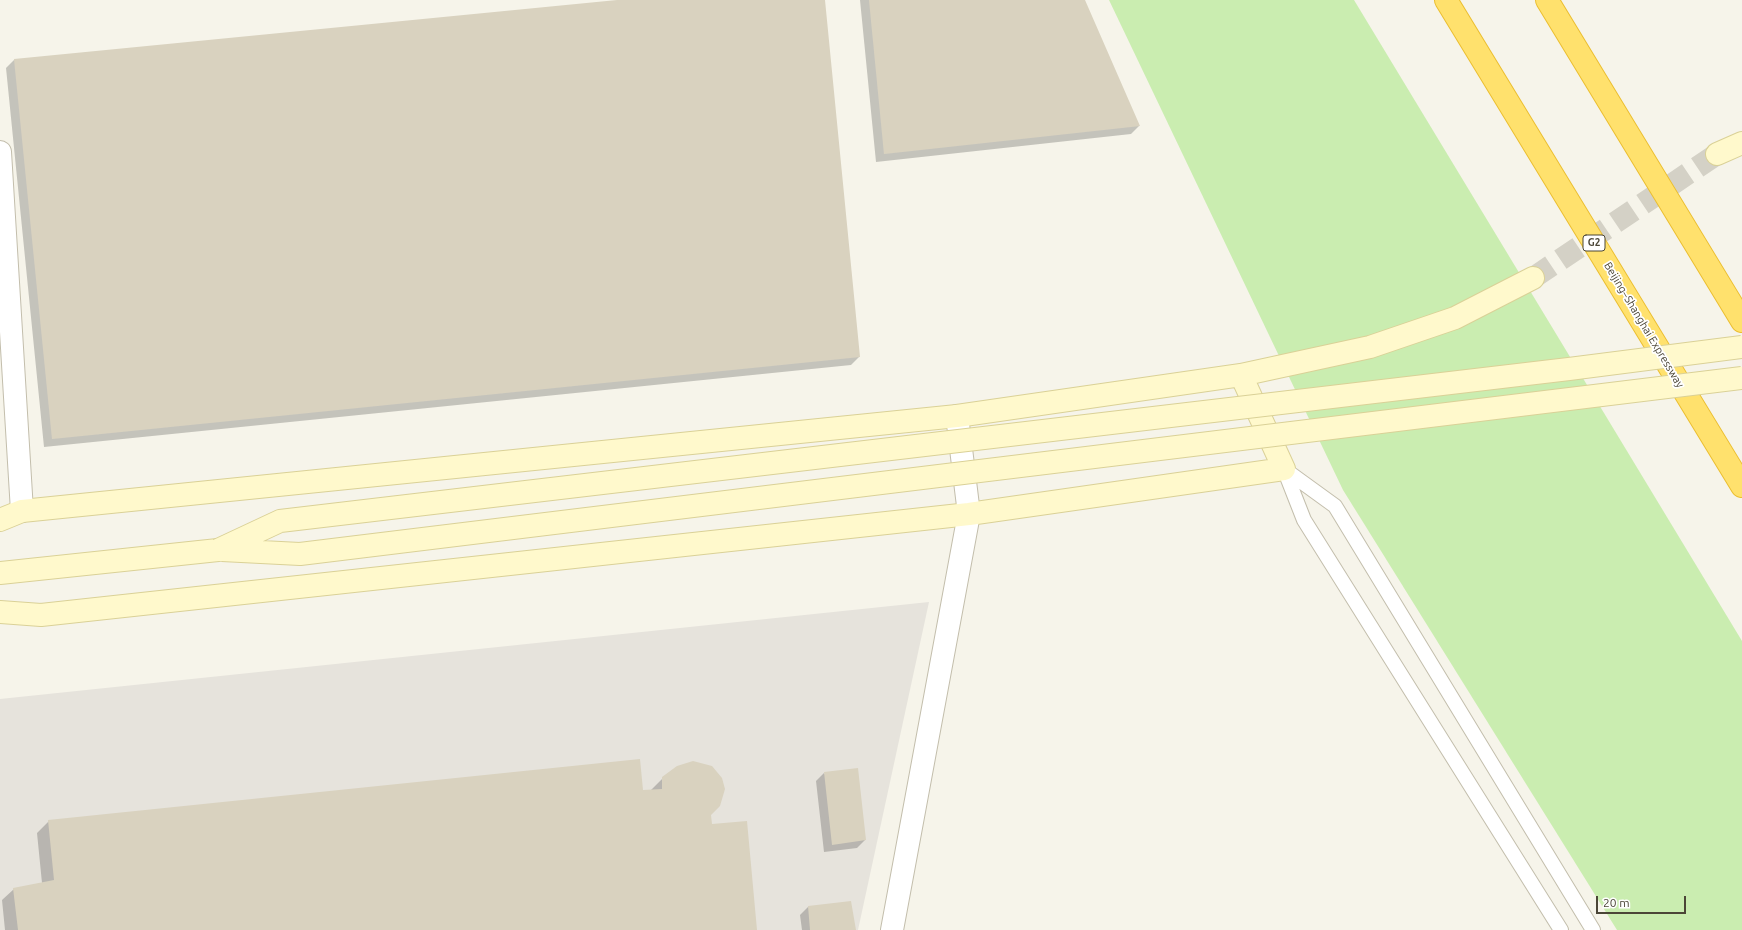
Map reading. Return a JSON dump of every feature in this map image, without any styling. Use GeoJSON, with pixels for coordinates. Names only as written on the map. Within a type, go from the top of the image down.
{"type":"FeatureCollection","features":[{"type":"Feature","properties":{"kind":"highway","name":"Beijing–Shanghai Expressway"},"geometry":{"type":"LineString","coordinates":[[1446,0],[1742,486]]}},
{"type":"Feature","properties":{"kind":"highway"},"geometry":{"type":"LineString","coordinates":[[1547,0],[1742,321]]}},
{"type":"Feature","properties":{"kind":"main road"},"geometry":{"type":"LineString","coordinates":[[1717,154],[1742,143]]}},
{"type":"Feature","properties":{"kind":"main road"},"geometry":{"type":"LineString","coordinates":[[0,520],[22,511],[957,416],[1242,375],[1370,347],[1448,321],[1533,278]]}},
{"type":"Feature","properties":{"kind":"main road"},"geometry":{"type":"LineString","coordinates":[[218,550],[280,521],[1569,369],[1742,347]]}},
{"type":"Feature","properties":{"kind":"main road"},"geometry":{"type":"LineString","coordinates":[[0,612],[41,616],[969,514],[1284,469],[1242,375]]}},
{"type":"Feature","properties":{"kind":"main road"},"geometry":{"type":"LineString","coordinates":[[0,573],[218,550],[300,554],[1742,378]]}},
{"type":"Feature","properties":{"kind":"street"},"geometry":{"type":"LineString","coordinates":[[0,152],[22,511]]}},
{"type":"Feature","properties":{"kind":"street"},"geometry":{"type":"LineString","coordinates":[[892,930],[969,514],[957,416]]}},
{"type":"Feature","properties":{"kind":"lane"},"geometry":{"type":"LineString","coordinates":[[1284,469],[1304,520],[1561,930]]}},
{"type":"Feature","properties":{"kind":"lane"},"geometry":{"type":"LineString","coordinates":[[1284,469],[1335,506],[1593,930]]}},
{"type":"Feature","properties":{"kind":"shaded area"},"geometry":{"type":"Polygon","coordinates":[[[929,602],[858,930],[0,930],[0,699],[929,602]]]}},
{"type":"Feature","properties":{"kind":"green space"},"geometry":{"type":"Polygon","coordinates":[[[1109,0],[1354,0],[1742,641],[1742,930],[1617,930],[1343,490],[1109,0]]]}},
{"type":"Feature","properties":{"kind":"building"},"geometry":{"type":"Polygon","coordinates":[[[617,0],[825,0],[860,357],[52,439],[14,59],[617,0]]]}},
{"type":"Feature","properties":{"kind":"building"},"geometry":{"type":"Polygon","coordinates":[[[869,0],[1085,0],[1140,126],[884,154],[869,0]]]}},
{"type":"Feature","properties":{"kind":"building"},"geometry":{"type":"Polygon","coordinates":[[[640,759],[643,790],[662,789],[662,777],[677,766],[693,761],[712,766],[722,778],[725,789],[720,806],[711,815],[712,824],[747,821],[757,930],[18,930],[13,888],[54,880],[48,820],[640,759]]]}},
{"type":"Feature","properties":{"kind":"building"},"geometry":{"type":"Polygon","coordinates":[[[858,768],[866,840],[832,845],[824,772],[858,768]]]}},
{"type":"Feature","properties":{"kind":"building"},"geometry":{"type":"Polygon","coordinates":[[[851,901],[856,930],[810,930],[808,906],[851,901]]]}},
{"type":"Feature","properties":{"kind":"tunnel"},"geometry":{"type":"LineString","coordinates":[[1533,278],[1717,154]]}}]}
